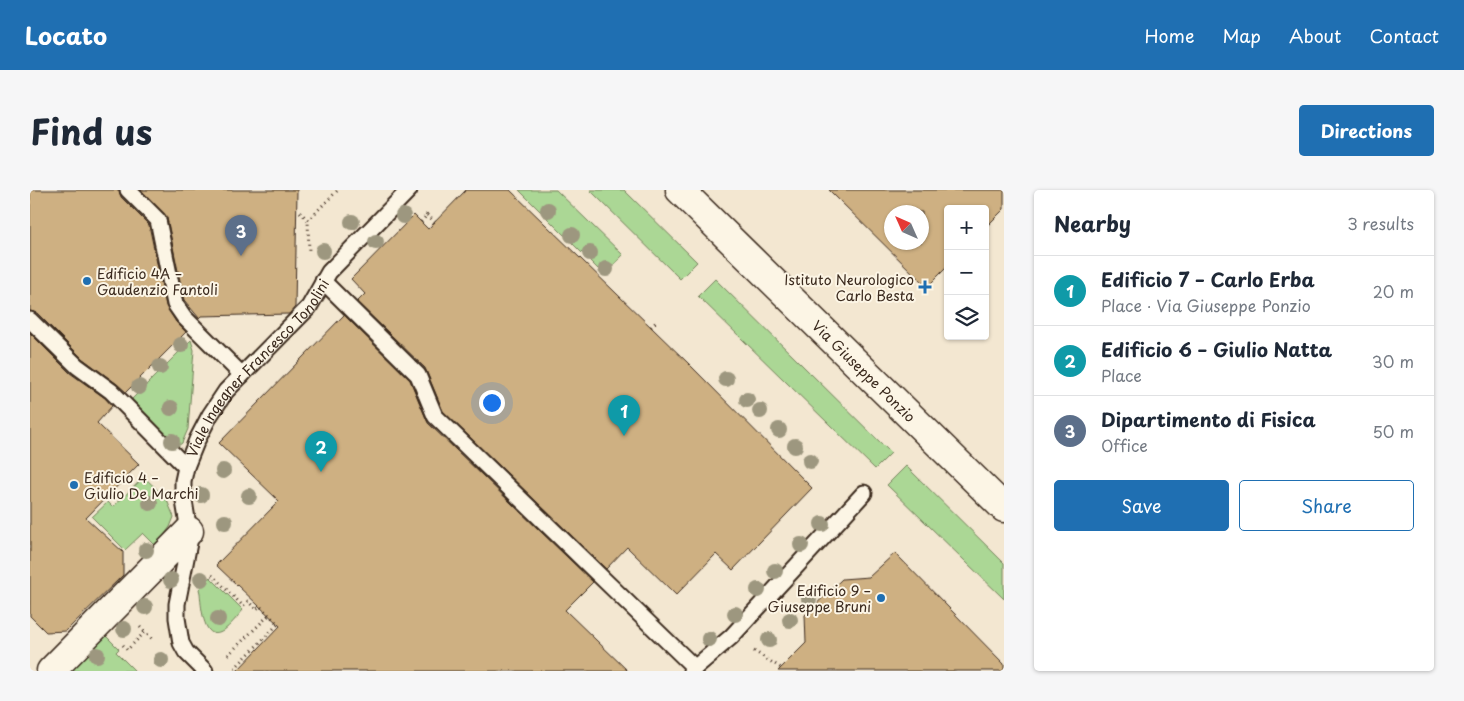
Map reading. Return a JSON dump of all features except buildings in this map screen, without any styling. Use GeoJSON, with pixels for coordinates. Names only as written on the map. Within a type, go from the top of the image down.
{"type":"FeatureCollection","features":[{"type":"Feature","properties":{"kind":"street","name":"Via Giuseppe Ponzio"},"geometry":{"type":"LineString","coordinates":[[680,190],[1004,508]]}},
{"type":"Feature","properties":{"kind":"street"},"geometry":{"type":"LineString","coordinates":[[51,671],[189,532]]}},
{"type":"Feature","properties":{"kind":"lane"},"geometry":{"type":"LineString","coordinates":[[128,190],[158,220],[175,304],[184,317],[242,375]]}},
{"type":"Feature","properties":{"kind":"lane","name":"Viale Ingegner Francesco Tonolini"},"geometry":{"type":"LineString","coordinates":[[206,671],[186,652],[178,632],[177,604],[187,556],[189,532],[183,495],[186,466],[210,414],[226,391],[309,307],[323,281],[336,264],[409,190]]}},
{"type":"Feature","properties":{"kind":"lane"},"geometry":{"type":"LineString","coordinates":[[323,281],[418,375],[435,416],[693,669],[732,637],[864,493]]}},
{"type":"Feature","properties":{"kind":"lane"},"geometry":{"type":"LineString","coordinates":[[30,320],[77,366],[111,391],[186,466]]}},
{"type":"Feature","properties":{"kind":"path"},"geometry":{"type":"LineString","coordinates":[[308,220],[338,190]]}},
{"type":"Feature","properties":{"kind":"path"},"geometry":{"type":"LineString","coordinates":[[300,212],[304,216]]}},
{"type":"Feature","properties":{"kind":"path"},"geometry":{"type":"LineString","coordinates":[[427,215],[435,222]]}},
{"type":"Feature","properties":{"kind":"path"},"geometry":{"type":"LineString","coordinates":[[651,327],[657,320]]}},
{"type":"Feature","properties":{"kind":"path"},"geometry":{"type":"LineString","coordinates":[[212,576],[243,606],[248,601],[256,610],[260,606],[278,624],[235,668]]}},
{"type":"Feature","properties":{"kind":"path"},"geometry":{"type":"LineString","coordinates":[[225,658],[268,613]]}},
{"type":"Feature","properties":{"kind":"green space"},"geometry":{"type":"Polygon","coordinates":[[[519,190],[556,190],[623,255],[604,275],[519,190]]]}},
{"type":"Feature","properties":{"kind":"green space"},"geometry":{"type":"Polygon","coordinates":[[[590,190],[624,190],[697,262],[680,279],[590,190]]]}},
{"type":"Feature","properties":{"kind":"green space"},"geometry":{"type":"Polygon","coordinates":[[[715,279],[891,453],[875,469],[698,296],[715,279]]]}},
{"type":"Feature","properties":{"kind":"green space"},"geometry":{"type":"Polygon","coordinates":[[[191,340],[194,350],[188,429],[182,443],[178,446],[173,446],[129,402],[191,340]]]}},
{"type":"Feature","properties":{"kind":"green space"},"geometry":{"type":"Polygon","coordinates":[[[906,466],[1004,563],[1004,599],[887,485],[906,466]]]}},
{"type":"Feature","properties":{"kind":"green space"},"geometry":{"type":"Polygon","coordinates":[[[144,477],[166,498],[174,517],[170,527],[156,546],[143,533],[125,550],[92,517],[108,502],[113,507],[144,477]]]}},
{"type":"Feature","properties":{"kind":"green space"},"geometry":{"type":"Polygon","coordinates":[[[210,577],[243,610],[226,629],[216,634],[207,628],[204,621],[199,589],[210,577]]]}},
{"type":"Feature","properties":{"kind":"green space"},"geometry":{"type":"Polygon","coordinates":[[[105,635],[119,649],[116,652],[135,671],[69,671],[105,635]]]}},
{"type":"Feature","properties":{"kind":"place","name":"Dipartimento di Fisica"},"geometry":{"type":"Point","coordinates":[241,256]}},
{"type":"Feature","properties":{"kind":"place","name":"Edificio 4A – Gaudenzio Fantoli"},"geometry":{"type":"Point","coordinates":[87,281]}},
{"type":"Feature","properties":{"kind":"place","name":"Istituto Neurologico Carlo Besta"},"geometry":{"type":"Point","coordinates":[925,287]}},
{"type":"Feature","properties":{"kind":"place","name":"Edificio 7 – Carlo Erba"},"geometry":{"type":"Point","coordinates":[624,436]}},
{"type":"Feature","properties":{"kind":"place","name":"Edificio 6 – Giulio Natta"},"geometry":{"type":"Point","coordinates":[321,472]}},
{"type":"Feature","properties":{"kind":"place","name":"Edificio 4 – Giulio De Marchi"},"geometry":{"type":"Point","coordinates":[74,485]}},
{"type":"Feature","properties":{"kind":"place","name":"Edificio 9 – Giuseppe Bruni"},"geometry":{"type":"Point","coordinates":[881,598]}}]}
